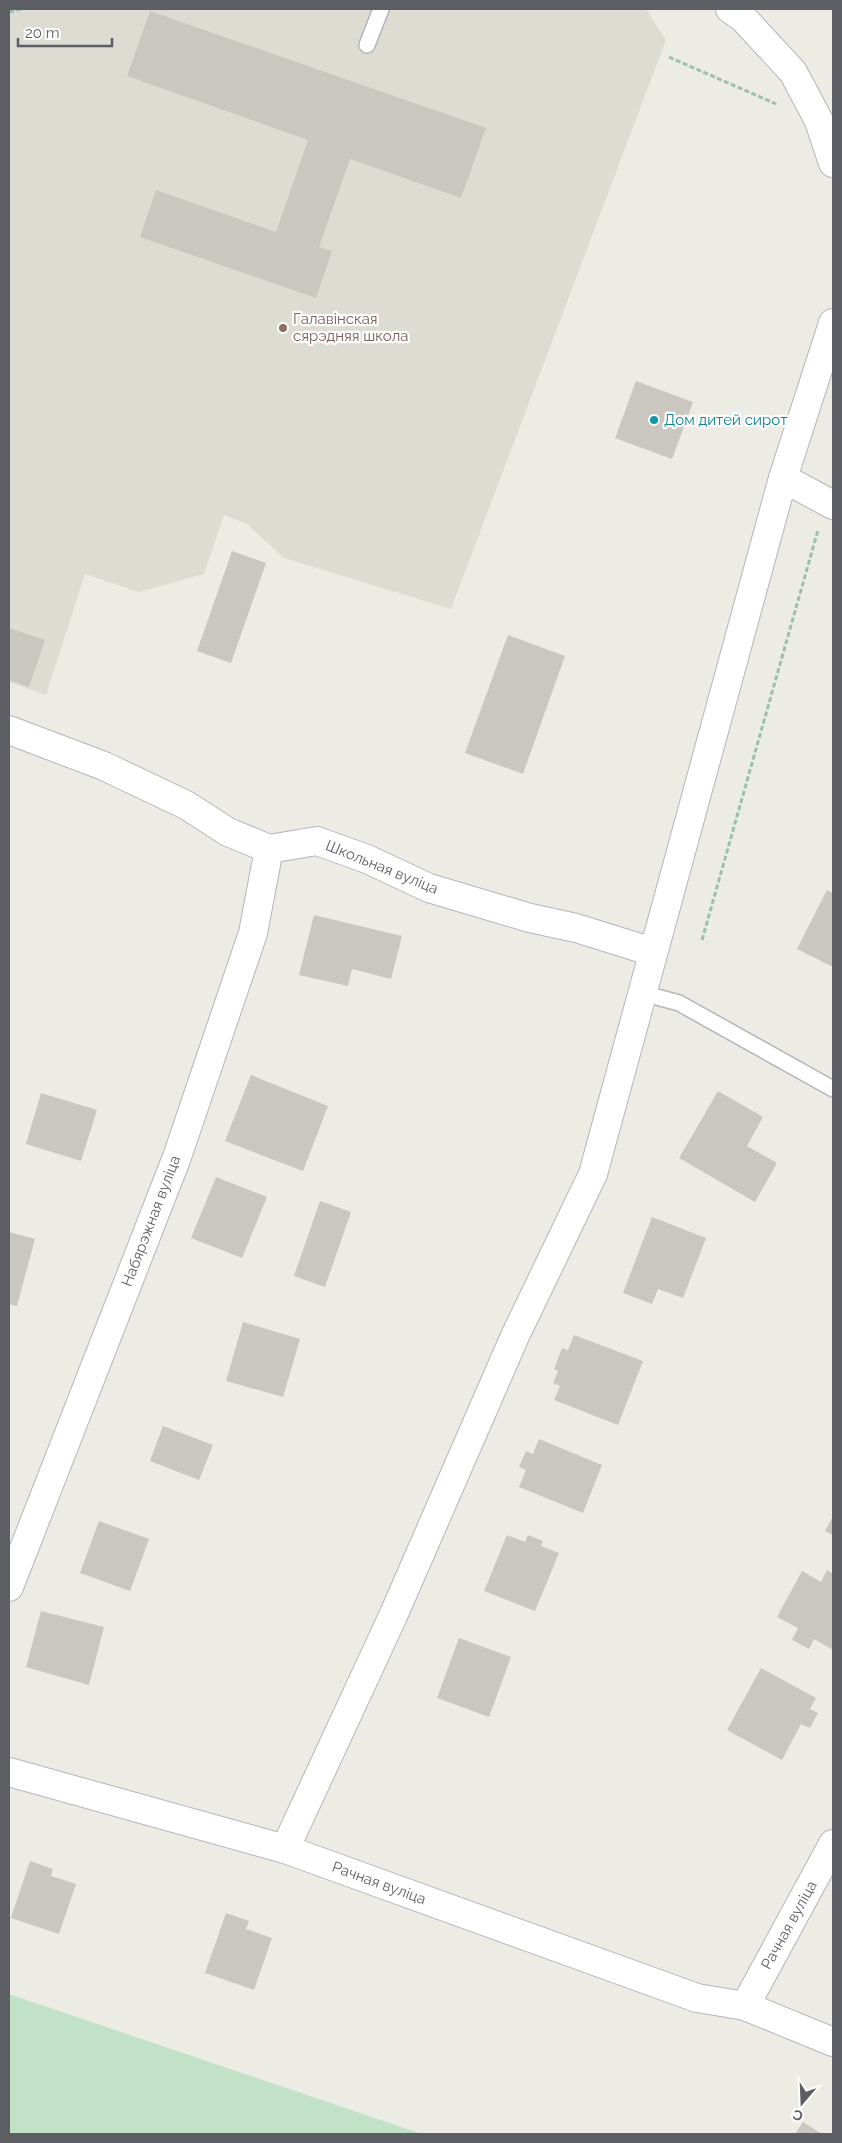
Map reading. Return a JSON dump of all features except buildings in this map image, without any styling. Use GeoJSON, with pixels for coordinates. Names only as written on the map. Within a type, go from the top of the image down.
{"type":"FeatureCollection","features":[{"type":"Feature","properties":{"kind":"street"},"geometry":{"type":"LineString","coordinates":[[730,9],[742,18],[793,72],[819,121],[833,163]]}},
{"type":"Feature","properties":{"kind":"street"},"geometry":{"type":"LineString","coordinates":[[285,1849],[393,1616],[515,1336],[593,1174],[784,478],[833,323]]}},
{"type":"Feature","properties":{"kind":"street"},"geometry":{"type":"LineString","coordinates":[[784,478],[829,502]]}},
{"type":"Feature","properties":{"kind":"street","name":"Школьная вуліца"},"geometry":{"type":"LineString","coordinates":[[9,730],[104,766],[186,806],[228,832],[269,848],[317,841],[367,859],[429,888],[530,918],[576,928],[653,952]]}},
{"type":"Feature","properties":{"kind":"street","name":"Набярэжная вуліца"},"geometry":{"type":"LineString","coordinates":[[9,1587],[176,1157],[253,933],[269,848]]}},
{"type":"Feature","properties":{"kind":"street","name":"Рачная вуліца"},"geometry":{"type":"LineString","coordinates":[[9,1772],[285,1849],[698,1998],[745,2006],[833,2042]]}},
{"type":"Feature","properties":{"kind":"street","name":"Рачная вуліца"},"geometry":{"type":"LineString","coordinates":[[745,2006],[833,1844]]}},
{"type":"Feature","properties":{"kind":"lane"},"geometry":{"type":"LineString","coordinates":[[367,46],[381,9]]}},
{"type":"Feature","properties":{"kind":"lane"},"geometry":{"type":"LineString","coordinates":[[642,993],[679,1003],[833,1089]]}},
{"type":"Feature","properties":{"kind":"path"},"geometry":{"type":"LineString","coordinates":[[9,12],[21,9]]}},
{"type":"Feature","properties":{"kind":"path"},"geometry":{"type":"LineString","coordinates":[[669,57],[776,104]]}},
{"type":"Feature","properties":{"kind":"path"},"geometry":{"type":"LineString","coordinates":[[702,940],[820,523],[829,502]]}},
{"type":"Feature","properties":{"kind":"shaded area","name":"Галавінская сярэдняя школа"},"geometry":{"type":"Polygon","coordinates":[[[9,9],[646,9],[666,40],[451,609],[284,558],[247,524],[224,515],[204,574],[139,592],[85,574],[46,695],[9,682],[9,9]]]}},
{"type":"Feature","properties":{"kind":"green space"},"geometry":{"type":"Polygon","coordinates":[[[9,1994],[422,2134],[9,2134],[9,1994]]]}},
{"type":"Feature","properties":{"kind":"place","name":"Галавінская сярэдняя школа"},"geometry":{"type":"Point","coordinates":[283,328]}},
{"type":"Feature","properties":{"kind":"place","name":"Дом дитей сирот"},"geometry":{"type":"Point","coordinates":[654,420]}}]}
